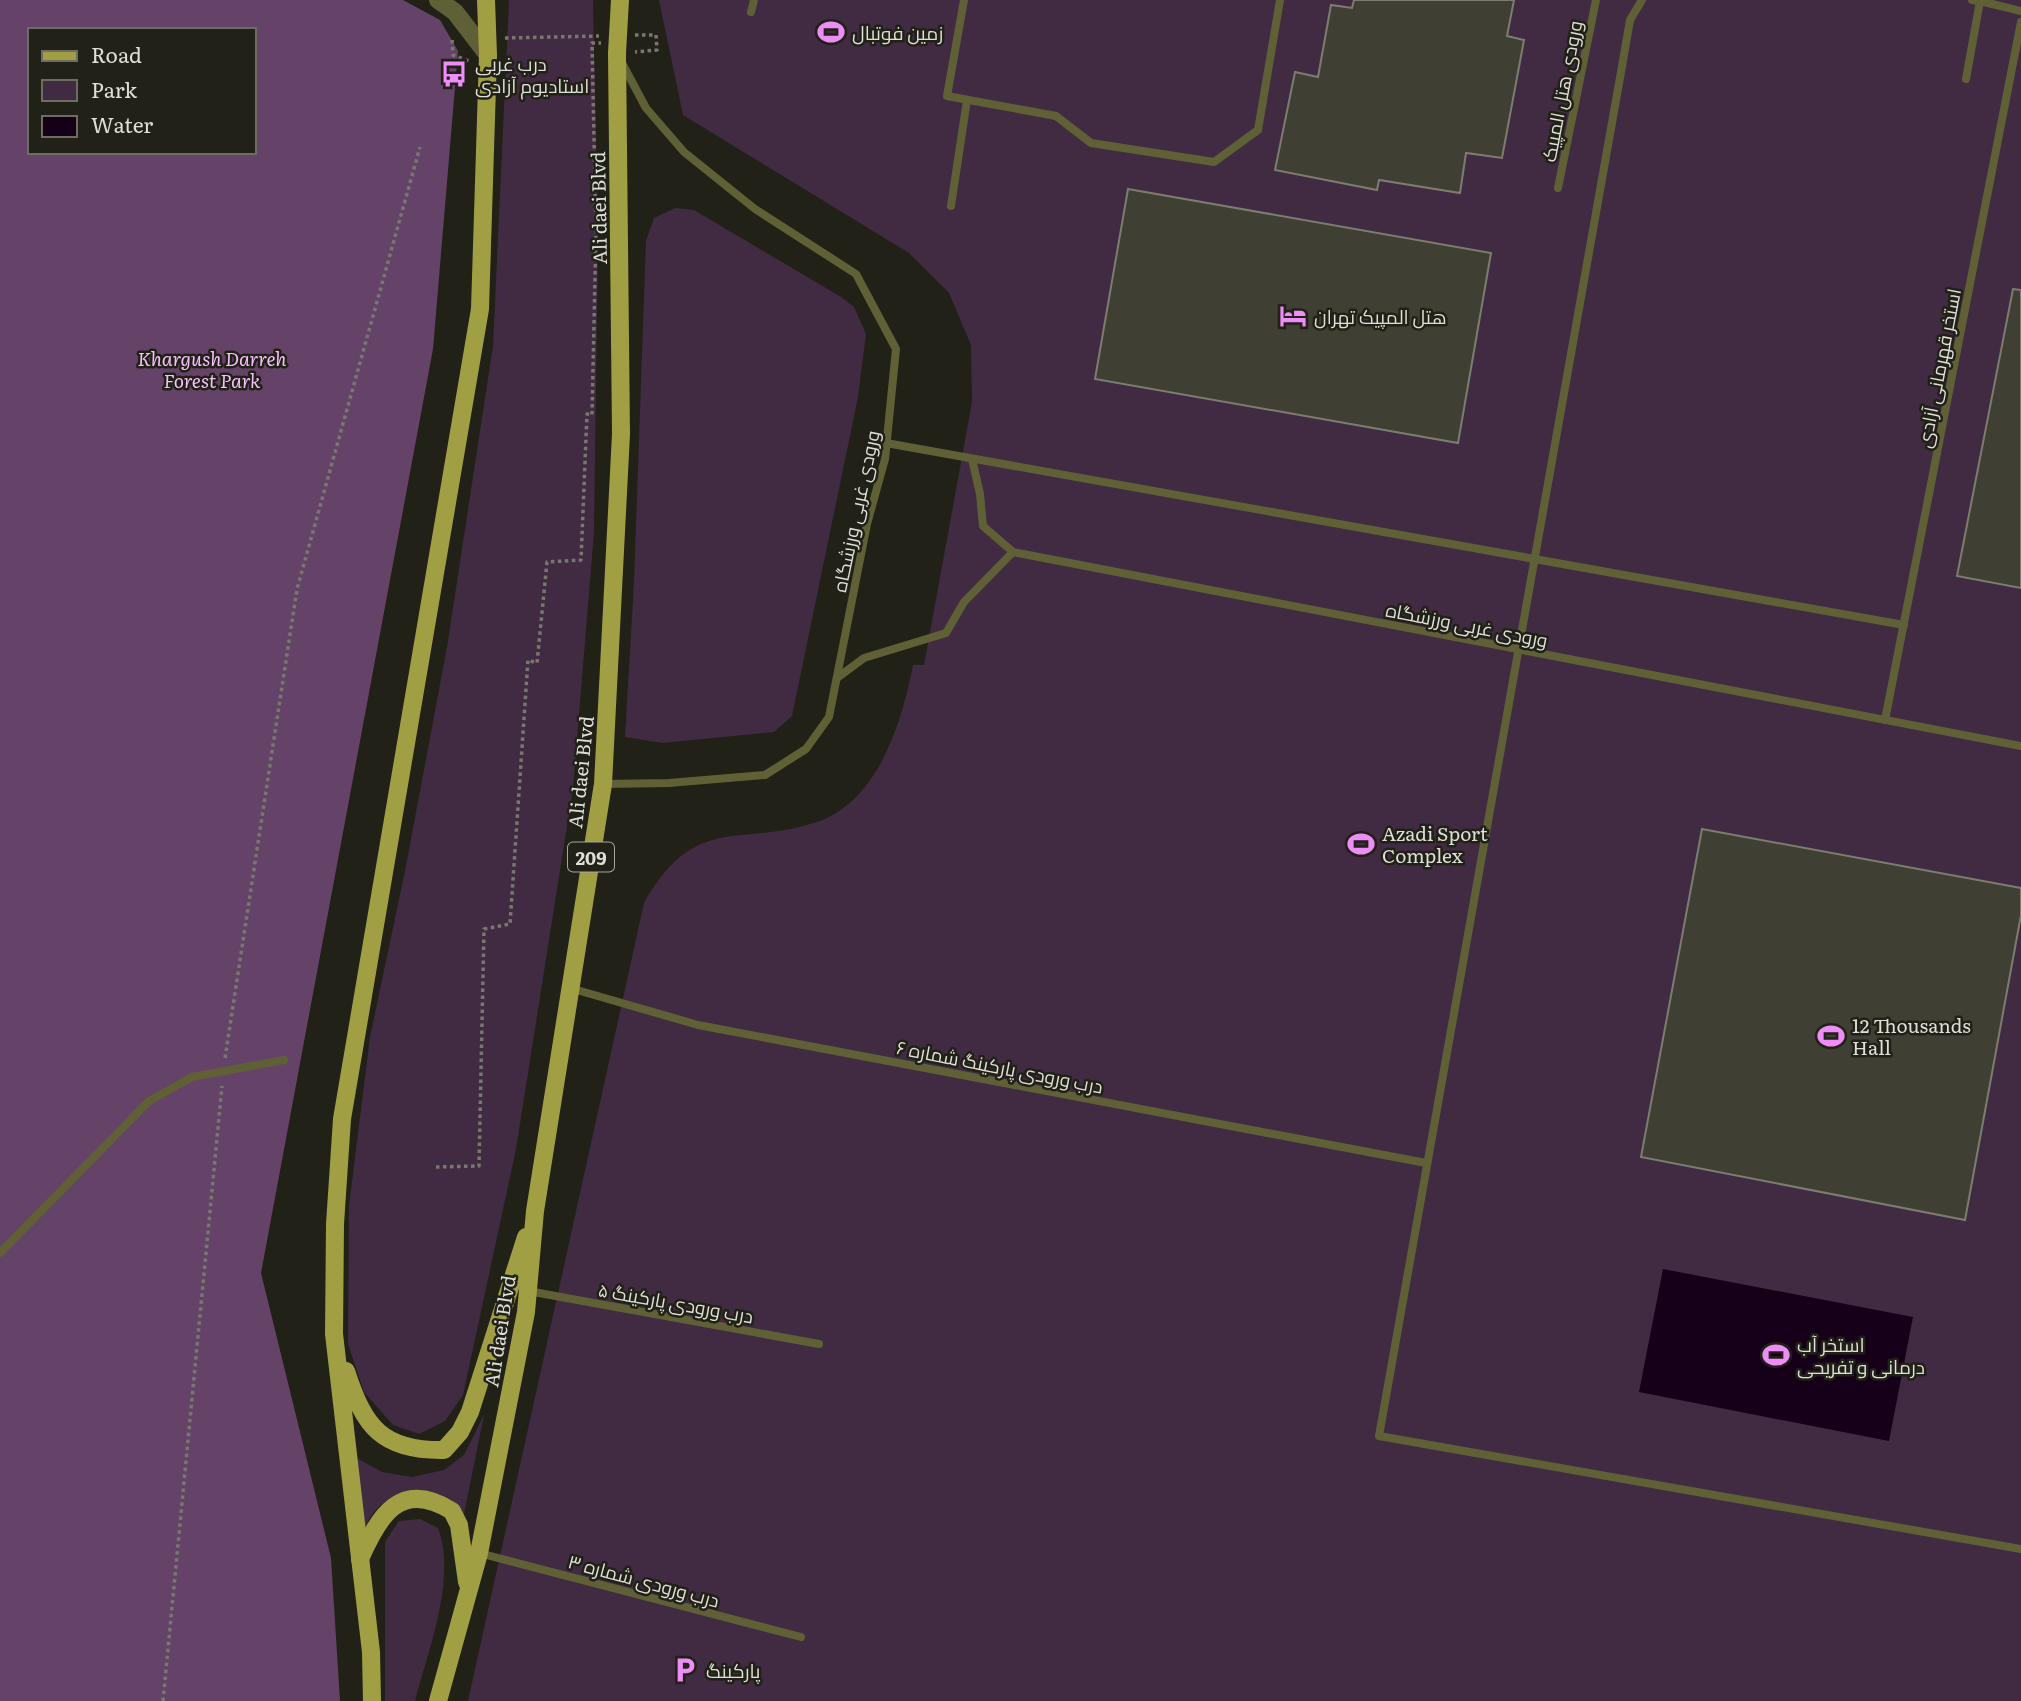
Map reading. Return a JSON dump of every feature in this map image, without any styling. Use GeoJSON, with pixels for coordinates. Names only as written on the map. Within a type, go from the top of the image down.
{"type":"FeatureCollection","features":[{"type":"Feature","properties":{"kind":"main road"},"geometry":{"type":"LineString","coordinates":[[372,1701],[371,1652],[334,1334],[335,1224],[342,1119],[480,309],[490,47],[486,0]]}},
{"type":"Feature","properties":{"kind":"main road","name":"Ali daei Blvd"},"geometry":{"type":"LineString","coordinates":[[438,1701],[467,1585],[479,1553],[528,1291],[535,1211],[603,783],[621,434],[616,42],[620,0]]}},
{"type":"Feature","properties":{"kind":"main road"},"geometry":{"type":"LineString","coordinates":[[334,1334],[354,1396],[369,1425],[389,1441],[422,1450],[444,1450],[460,1432],[470,1412],[535,1211]]}},
{"type":"Feature","properties":{"kind":"main road"},"geometry":{"type":"LineString","coordinates":[[360,1559],[379,1520],[391,1506],[411,1498],[423,1498],[452,1511],[459,1525],[467,1585]]}},
{"type":"Feature","properties":{"kind":"street"},"geometry":{"type":"LineString","coordinates":[[438,0],[455,12],[490,47]]}},
{"type":"Feature","properties":{"kind":"lane"},"geometry":{"type":"LineString","coordinates":[[751,12],[754,0]]}},
{"type":"Feature","properties":{"kind":"lane"},"geometry":{"type":"LineString","coordinates":[[964,0],[947,96],[1056,116],[1091,143],[1214,162],[1258,130],[1280,0]]}},
{"type":"Feature","properties":{"kind":"lane","name":"ورودی هتل المپیک"},"geometry":{"type":"LineString","coordinates":[[1558,188],[1596,0]]}},
{"type":"Feature","properties":{"kind":"lane"},"geometry":{"type":"LineString","coordinates":[[1642,0],[1630,20],[1379,1436],[2021,1549]]}},
{"type":"Feature","properties":{"kind":"lane"},"geometry":{"type":"LineString","coordinates":[[1966,79],[1976,1],[2021,11]]}},
{"type":"Feature","properties":{"kind":"lane","name":"استخر قهرمانی آزادی"},"geometry":{"type":"LineString","coordinates":[[1885,720],[2021,22]]}},
{"type":"Feature","properties":{"kind":"lane","name":"ورودی غربی ورزشگاه"},"geometry":{"type":"LineString","coordinates":[[603,783],[669,783],[765,775],[806,749],[829,717],[886,443],[896,349],[856,274],[755,209],[684,152],[646,108],[616,42]]}},
{"type":"Feature","properties":{"kind":"lane"},"geometry":{"type":"LineString","coordinates":[[951,206],[967,100]]}},
{"type":"Feature","properties":{"kind":"lane"},"geometry":{"type":"LineString","coordinates":[[886,443],[1904,625]]}},
{"type":"Feature","properties":{"kind":"lane","name":"ورودی غربی ورزشگاه"},"geometry":{"type":"LineString","coordinates":[[972,458],[980,494],[983,526],[1013,552],[2021,746]]}},
{"type":"Feature","properties":{"kind":"lane"},"geometry":{"type":"LineString","coordinates":[[837,678],[864,657],[946,633],[964,601],[1013,552]]}},
{"type":"Feature","properties":{"kind":"lane","name":"درب ورودی پارکینگ شماره ۶"},"geometry":{"type":"LineString","coordinates":[[570,988],[711,1027],[1426,1163]]}},
{"type":"Feature","properties":{"kind":"lane"},"geometry":{"type":"LineString","coordinates":[[0,1253],[149,1101],[192,1077],[284,1060]]}},
{"type":"Feature","properties":{"kind":"lane","name":"درب ورودی پارکینگ ۵"},"geometry":{"type":"LineString","coordinates":[[528,1291],[819,1344]]}},
{"type":"Feature","properties":{"kind":"lane","name":"درب ورودی شماره ۳"},"geometry":{"type":"LineString","coordinates":[[479,1553],[802,1637]]}},
{"type":"Feature","properties":{"kind":"path"},"geometry":{"type":"LineString","coordinates":[[436,1167],[479,1166],[484,929],[510,924],[528,660],[537,663],[547,562],[581,559],[587,414],[592,415],[596,232],[592,43],[616,42],[656,34],[657,50]]}},
{"type":"Feature","properties":{"kind":"path"},"geometry":{"type":"LineString","coordinates":[[453,55],[451,40],[464,39]]}},
{"type":"Feature","properties":{"kind":"path"},"geometry":{"type":"LineString","coordinates":[[490,47],[616,42]]}},
{"type":"Feature","properties":{"kind":"path"},"geometry":{"type":"LineString","coordinates":[[163,1701],[223,1071],[297,589],[420,147]]}},
{"type":"Feature","properties":{"kind":"green space","name":"Khargush Darreh Forest Park"},"geometry":{"type":"Polygon","coordinates":[[[0,0],[403,0],[440,20],[458,51],[433,349],[261,1273],[331,1558],[340,1701],[0,1701],[0,0]]]}},
{"type":"Feature","properties":{"kind":"green space"},"geometry":{"type":"Polygon","coordinates":[[[509,0],[593,0],[598,236],[594,532],[573,788],[516,1149],[463,1395],[445,1421],[419,1434],[393,1425],[364,1392],[348,1344],[349,1206],[370,1037],[406,866],[447,647],[493,346],[509,0]]]}},
{"type":"Feature","properties":{"kind":"green space","name":"Azadi Sport Complex"},"geometry":{"type":"Polygon","coordinates":[[[659,0],[2021,0],[2021,1701],[468,1701],[644,903],[663,874],[682,856],[701,844],[720,838],[789,829],[817,822],[838,812],[857,796],[872,778],[894,734],[913,665],[924,665],[972,402],[971,345],[949,293],[909,253],[683,115],[659,0]]]}},
{"type":"Feature","properties":{"kind":"green space"},"geometry":{"type":"Polygon","coordinates":[[[675,208],[694,210],[841,297],[854,307],[866,334],[858,397],[792,716],[774,732],[663,743],[625,737],[634,582],[646,241],[654,218],[675,208]]]}},
{"type":"Feature","properties":{"kind":"green space"},"geometry":{"type":"Polygon","coordinates":[[[484,1415],[464,1514],[452,1503],[438,1496],[409,1492],[382,1504],[371,1516],[364,1531],[351,1455],[382,1472],[412,1477],[444,1470],[464,1455],[484,1415]]]}},
{"type":"Feature","properties":{"kind":"green space"},"geometry":{"type":"Polygon","coordinates":[[[420,1519],[438,1528],[443,1548],[444,1569],[438,1614],[415,1701],[385,1701],[385,1542],[399,1521],[420,1519]]]}},
{"type":"Feature","properties":{"kind":"water","name":"استخر آب درمانی و تفریحی"},"geometry":{"type":"Polygon","coordinates":[[[1663,1269],[1913,1317],[1889,1441],[1639,1392],[1663,1269]]]}},
{"type":"Feature","properties":{"kind":"building"},"geometry":{"type":"Polygon","coordinates":[[[1354,0],[1514,0],[1507,36],[1524,40],[1502,158],[1466,153],[1460,193],[1379,180],[1377,190],[1275,170],[1295,72],[1318,77],[1331,5],[1352,8],[1354,0]]]}},
{"type":"Feature","properties":{"kind":"building","name":"هتل المپیک تهران"},"geometry":{"type":"Polygon","coordinates":[[[1128,189],[1491,253],[1458,443],[1095,379],[1128,189]]]}},
{"type":"Feature","properties":{"kind":"building"},"geometry":{"type":"Polygon","coordinates":[[[2013,289],[2021,290],[2021,588],[1957,576],[2013,289]]]}},
{"type":"Feature","properties":{"kind":"building","name":"12 Thousands Hall"},"geometry":{"type":"Polygon","coordinates":[[[1702,829],[2021,888],[2021,915],[1965,1220],[1641,1157],[1702,829]]]}},
{"type":"Feature","properties":{"kind":"place","name":"زمین فوتبال"},"geometry":{"type":"Point","coordinates":[831,32]}},
{"type":"Feature","properties":{"kind":"place","name":"درب غربی استادیوم آزادی"},"geometry":{"type":"Point","coordinates":[454,74]}},
{"type":"Feature","properties":{"kind":"place","name":"هتل المپیک تهران"},"geometry":{"type":"Point","coordinates":[1293,316]}},
{"type":"Feature","properties":{"kind":"place","name":"Azadi Sport Complex"},"geometry":{"type":"Point","coordinates":[1361,844]}},
{"type":"Feature","properties":{"kind":"place","name":"12 Thousands Hall"},"geometry":{"type":"Point","coordinates":[1831,1036]}},
{"type":"Feature","properties":{"kind":"place","name":"استخر آب درمانی و تفریحی"},"geometry":{"type":"Point","coordinates":[1776,1355]}},
{"type":"Feature","properties":{"kind":"place","name":"پارکینگ"},"geometry":{"type":"Point","coordinates":[685,1670]}}]}
